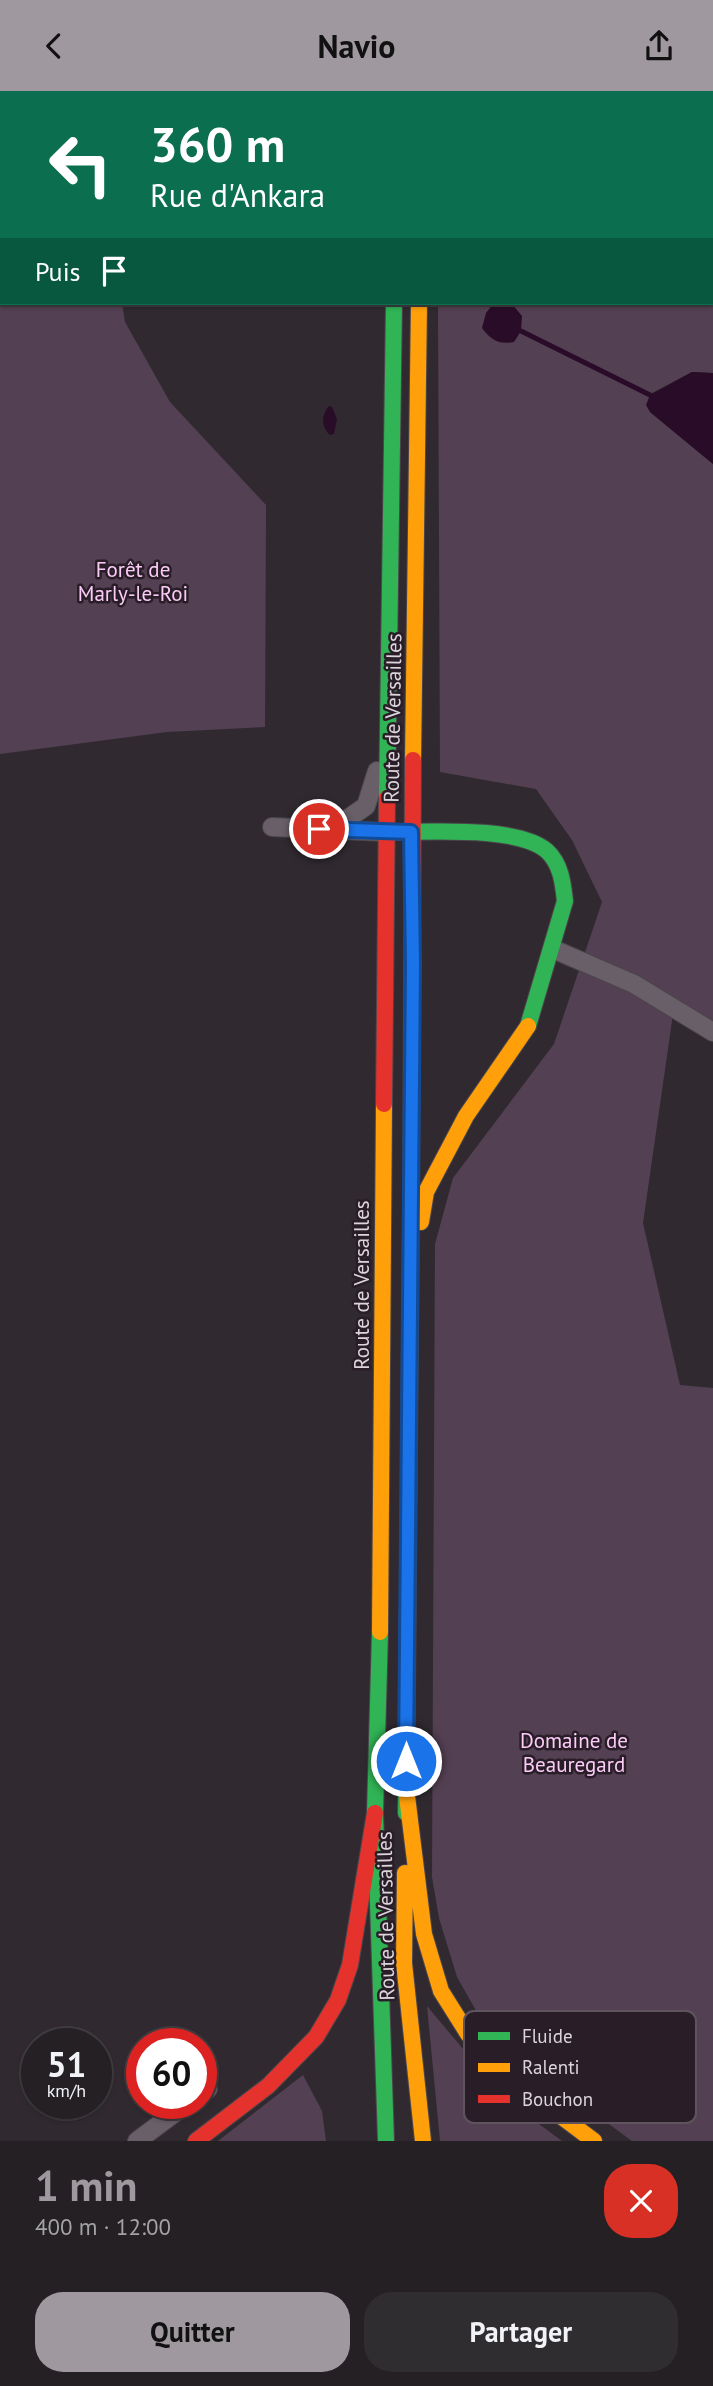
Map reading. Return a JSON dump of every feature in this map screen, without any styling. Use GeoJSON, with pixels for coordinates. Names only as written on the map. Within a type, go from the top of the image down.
{"type":"FeatureCollection","features":[{"type":"Feature","properties":{"kind":"main road","name":"Route de Versailles"},"geometry":{"type":"LineString","coordinates":[[386,2141],[375,1814],[380,1600],[386,832],[394,305]]}},
{"type":"Feature","properties":{"kind":"main road","name":"Route de Versailles"},"geometry":{"type":"LineString","coordinates":[[419,305],[417,590],[411,832],[413,964],[404,1963],[423,2141]]}},
{"type":"Feature","properties":{"kind":"main road"},"geometry":{"type":"LineString","coordinates":[[386,832],[514,835],[541,845],[556,861],[564,881],[565,901],[531,1022],[467,1116],[426,1192],[410,1288]]}},
{"type":"Feature","properties":{"kind":"main road"},"geometry":{"type":"LineString","coordinates":[[406,1788],[424,1934],[441,1991],[464,2028]]}},
{"type":"Feature","properties":{"kind":"main road"},"geometry":{"type":"LineString","coordinates":[[196,2141],[268,2086],[316,2037],[338,2000],[350,1965],[375,1814]]}},
{"type":"Feature","properties":{"kind":"main road"},"geometry":{"type":"LineString","coordinates":[[570,2123],[594,2141]]}},
{"type":"Feature","properties":{"kind":"street"},"geometry":{"type":"LineString","coordinates":[[333,829],[355,815],[370,799],[388,709]]}},
{"type":"Feature","properties":{"kind":"street"},"geometry":{"type":"LineString","coordinates":[[272,827],[386,832]]}},
{"type":"Feature","properties":{"kind":"street"},"geometry":{"type":"LineString","coordinates":[[553,949],[634,984],[713,1032]]}},
{"type":"Feature","properties":{"kind":"street"},"geometry":{"type":"LineString","coordinates":[[136,2141],[166,2119]]}},
{"type":"Feature","properties":{"kind":"green space","name":"Forêt de Marly-le-Roi"},"geometry":{"type":"Polygon","coordinates":[[[0,305],[122,305],[125,322],[170,402],[266,505],[265,727],[167,732],[0,754],[0,305]]]}},
{"type":"Feature","properties":{"kind":"green space","name":"Domaine de Beauregard"},"geometry":{"type":"Polygon","coordinates":[[[438,305],[713,305],[713,373],[692,372],[650,394],[650,412],[713,464],[713,1027],[674,1007],[643,1223],[680,1385],[713,1388],[713,2141],[632,2141],[607,2123],[696,2123],[696,2011],[476,2011],[457,1977],[439,1918],[432,1877],[435,1244],[453,1178],[554,1044],[602,902],[572,840],[536,789],[440,772],[438,305]]]}},
{"type":"Feature","properties":{"kind":"green space"},"geometry":{"type":"Polygon","coordinates":[[[427,2006],[464,2050],[464,2123],[538,2123],[562,2141],[440,2141],[427,2006]]]}},
{"type":"Feature","properties":{"kind":"green space"},"geometry":{"type":"Polygon","coordinates":[[[303,2075],[322,2111],[326,2141],[218,2141],[303,2075]]]}},
{"type":"Feature","properties":{"kind":"shaded area"},"geometry":{"type":"Polygon","coordinates":[[[492,305],[513,305],[522,316],[521,331],[514,342],[504,343],[489,336],[482,328],[486,313],[492,305]]]}},
{"type":"Feature","properties":{"kind":"shaded area"},"geometry":{"type":"Polygon","coordinates":[[[692,372],[713,373],[713,464],[650,412],[646,405],[650,395],[692,372]]]}},
{"type":"Feature","properties":{"kind":"shaded area"},"geometry":{"type":"Polygon","coordinates":[[[329,406],[337,419],[334,434],[330,435],[323,421],[329,406]]]}},
{"type":"Feature","properties":{"kind":"waterway"},"geometry":{"type":"LineString","coordinates":[[521,331],[650,395]]}},
{"type":"Feature","properties":{"kind":"traffic: fast"},"geometry":{"type":"LineString","coordinates":[[387,798],[394,305]]}},
{"type":"Feature","properties":{"kind":"traffic: fast"},"geometry":{"type":"LineString","coordinates":[[393,832],[451,831],[516,837],[534,843],[552,856],[560,874],[565,901],[528,1026]]}},
{"type":"Feature","properties":{"kind":"traffic: fast"},"geometry":{"type":"LineString","coordinates":[[406,1813],[411,1216]]}},
{"type":"Feature","properties":{"kind":"traffic: fast"},"geometry":{"type":"LineString","coordinates":[[380,1632],[375,1813],[386,2141]]}},
{"type":"Feature","properties":{"kind":"traffic: slow"},"geometry":{"type":"LineString","coordinates":[[413,760],[419,305]]}},
{"type":"Feature","properties":{"kind":"traffic: slow"},"geometry":{"type":"LineString","coordinates":[[421,1222],[426,1192],[466,1116],[528,1026]]}},
{"type":"Feature","properties":{"kind":"traffic: slow"},"geometry":{"type":"LineString","coordinates":[[380,1632],[384,1104]]}},
{"type":"Feature","properties":{"kind":"traffic: slow"},"geometry":{"type":"LineString","coordinates":[[406,1788],[424,1934],[441,1991],[464,2028]]}},
{"type":"Feature","properties":{"kind":"traffic: slow"},"geometry":{"type":"LineString","coordinates":[[405,1873],[404,1963],[423,2141]]}},
{"type":"Feature","properties":{"kind":"traffic: slow"},"geometry":{"type":"LineString","coordinates":[[570,2123],[594,2141]]}},
{"type":"Feature","properties":{"kind":"traffic: jam"},"geometry":{"type":"LineString","coordinates":[[411,1216],[413,760]]}},
{"type":"Feature","properties":{"kind":"traffic: jam"},"geometry":{"type":"LineString","coordinates":[[384,1104],[387,798]]}},
{"type":"Feature","properties":{"kind":"traffic: jam"},"geometry":{"type":"LineString","coordinates":[[196,2141],[268,2086],[316,2037],[338,2000],[350,1965],[375,1813]]}},
{"type":"Feature","properties":{"kind":"route"},"geometry":{"type":"LineString","coordinates":[[319,829],[411,832],[413,964],[406,1761]]}}]}
